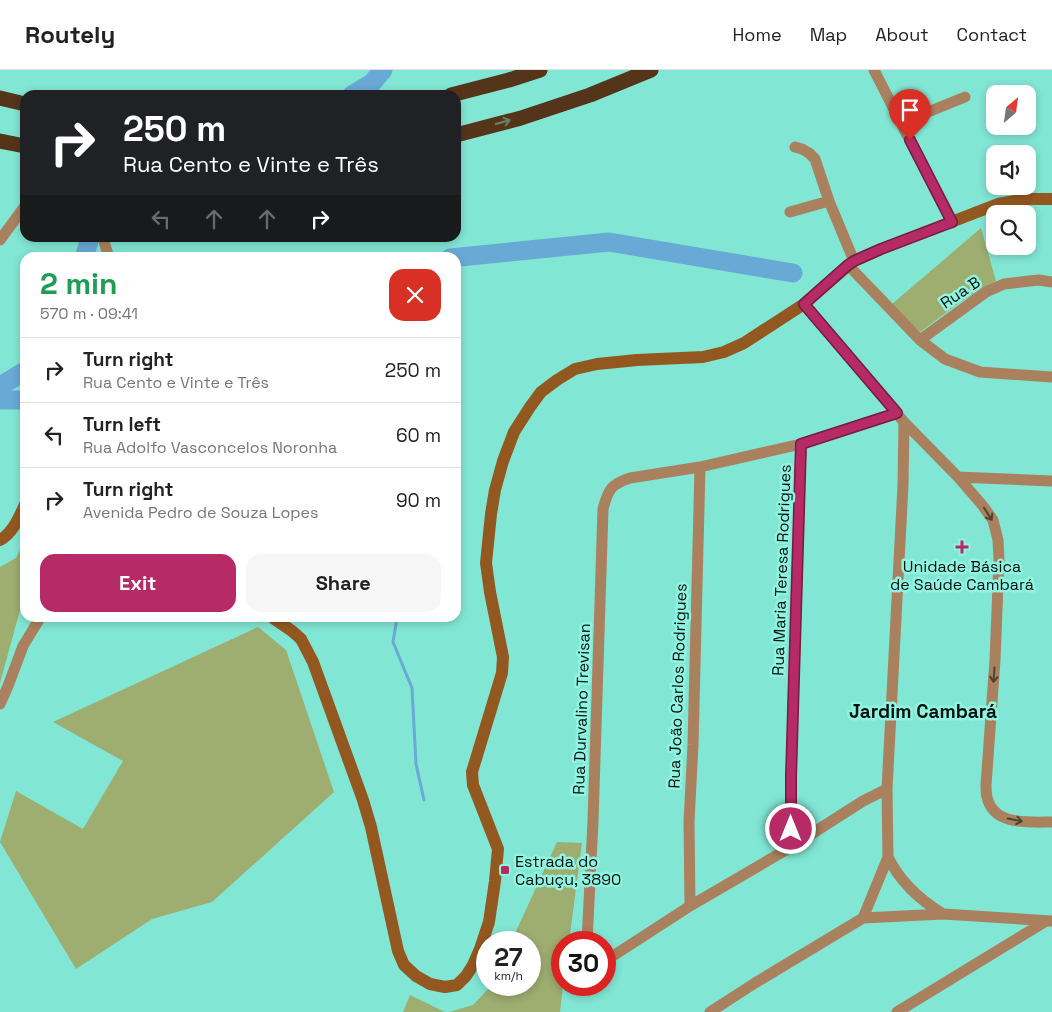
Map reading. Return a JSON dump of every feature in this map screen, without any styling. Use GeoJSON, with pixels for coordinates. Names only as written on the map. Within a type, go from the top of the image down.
{"type":"FeatureCollection","features":[{"type":"Feature","properties":{"kind":"highway"},"geometry":{"type":"LineString","coordinates":[[461,93],[540,70]]}},
{"type":"Feature","properties":{"kind":"highway"},"geometry":{"type":"LineString","coordinates":[[461,134],[520,118],[590,95],[651,70]]}},
{"type":"Feature","properties":{"kind":"highway"},"geometry":{"type":"LineString","coordinates":[[0,98],[20,103]]}},
{"type":"Feature","properties":{"kind":"highway"},"geometry":{"type":"LineString","coordinates":[[0,142],[20,145]]}},
{"type":"Feature","properties":{"kind":"main road"},"geometry":{"type":"LineString","coordinates":[[280,622],[301,639],[313,662],[363,800],[371,827],[398,951],[404,965],[416,976],[430,984],[445,987],[457,985],[473,965],[489,922],[498,849],[473,785],[472,772],[502,674],[502,657],[486,563],[491,514],[503,461],[514,432],[541,392],[576,369],[597,364],[703,357],[724,352],[744,343],[804,304],[851,263],[881,249],[998,204],[1025,199],[1052,199]]}},
{"type":"Feature","properties":{"kind":"main road"},"geometry":{"type":"LineString","coordinates":[[0,540],[14,526],[20,515]]}},
{"type":"Feature","properties":{"kind":"street"},"geometry":{"type":"LineString","coordinates":[[874,70],[952,222]]}},
{"type":"Feature","properties":{"kind":"street"},"geometry":{"type":"LineString","coordinates":[[901,123],[966,97]]}},
{"type":"Feature","properties":{"kind":"street"},"geometry":{"type":"LineString","coordinates":[[795,147],[809,153],[815,159],[851,263],[920,340],[945,359],[980,372],[1052,377]]}},
{"type":"Feature","properties":{"kind":"street"},"geometry":{"type":"LineString","coordinates":[[790,212],[829,201]]}},
{"type":"Feature","properties":{"kind":"street"},"geometry":{"type":"LineString","coordinates":[[0,240],[20,213]]}},
{"type":"Feature","properties":{"kind":"street","name":"Rua B"},"geometry":{"type":"LineString","coordinates":[[920,340],[986,292],[1004,284],[1039,280],[1052,282]]}},
{"type":"Feature","properties":{"kind":"street"},"geometry":{"type":"LineString","coordinates":[[804,304],[900,417],[958,477],[983,506],[992,520],[998,540],[999,560],[986,797],[990,807],[1008,819],[1020,822],[1052,822]]}},
{"type":"Feature","properties":{"kind":"street"},"geometry":{"type":"LineString","coordinates":[[700,467],[801,444],[900,417]]}},
{"type":"Feature","properties":{"kind":"street"},"geometry":{"type":"LineString","coordinates":[[863,918],[888,857],[887,789],[903,485],[900,417]]}},
{"type":"Feature","properties":{"kind":"street","name":"Rua Maria Teresa Rodrigues"},"geometry":{"type":"LineString","coordinates":[[791,847],[791,777],[801,444]]}},
{"type":"Feature","properties":{"kind":"street","name":"Rua Durvalino Trevisan"},"geometry":{"type":"LineString","coordinates":[[588,931],[604,509],[607,496],[612,487],[620,481],[700,467]]}},
{"type":"Feature","properties":{"kind":"street","name":"Rua João Carlos Rodrigues"},"geometry":{"type":"LineString","coordinates":[[690,906],[689,822],[693,745],[700,467]]}},
{"type":"Feature","properties":{"kind":"street"},"geometry":{"type":"LineString","coordinates":[[958,477],[1052,481]]}},
{"type":"Feature","properties":{"kind":"street"},"geometry":{"type":"LineString","coordinates":[[0,704],[23,646],[38,622]]}},
{"type":"Feature","properties":{"kind":"street"},"geometry":{"type":"LineString","coordinates":[[616,954],[690,906],[791,847],[848,810],[887,789]]}},
{"type":"Feature","properties":{"kind":"street"},"geometry":{"type":"LineString","coordinates":[[888,857],[894,870],[914,893],[943,914]]}},
{"type":"Feature","properties":{"kind":"street"},"geometry":{"type":"LineString","coordinates":[[710,1012],[754,983],[863,918],[943,914],[1049,921]]}},
{"type":"Feature","properties":{"kind":"street"},"geometry":{"type":"LineString","coordinates":[[897,1012],[1049,921]]}},
{"type":"Feature","properties":{"kind":"green space"},"geometry":{"type":"Polygon","coordinates":[[[981,228],[986,246],[986,255],[989,255],[996,281],[959,303],[920,332],[892,304],[981,228]]]}},
{"type":"Feature","properties":{"kind":"green space"},"geometry":{"type":"Polygon","coordinates":[[[20,550],[20,610],[0,683],[0,567],[16,558],[20,550]]]}},
{"type":"Feature","properties":{"kind":"green space"},"geometry":{"type":"Polygon","coordinates":[[[258,627],[286,650],[334,792],[212,902],[152,919],[76,969],[0,842],[16,791],[83,829],[123,761],[53,722],[258,627]]]}},
{"type":"Feature","properties":{"kind":"green space"},"geometry":{"type":"Polygon","coordinates":[[[557,842],[582,843],[570,931],[551,931],[551,996],[562,996],[560,1012],[449,1012],[473,1005],[482,996],[541,996],[541,931],[516,931],[557,842]]]}},
{"type":"Feature","properties":{"kind":"green space"},"geometry":{"type":"Polygon","coordinates":[[[410,995],[445,1012],[403,1012],[410,995]]]}},
{"type":"Feature","properties":{"kind":"waterway"},"geometry":{"type":"LineString","coordinates":[[360,90],[372,83],[383,70]]}},
{"type":"Feature","properties":{"kind":"waterway"},"geometry":{"type":"LineString","coordinates":[[86,252],[89,242]]}},
{"type":"Feature","properties":{"kind":"waterway"},"geometry":{"type":"LineString","coordinates":[[461,257],[609,242],[793,273]]}},
{"type":"Feature","properties":{"kind":"waterway"},"geometry":{"type":"LineString","coordinates":[[0,386],[20,374]]}},
{"type":"Feature","properties":{"kind":"waterway"},"geometry":{"type":"LineString","coordinates":[[0,400],[20,400]]}},
{"type":"Feature","properties":{"kind":"waterway"},"geometry":{"type":"LineString","coordinates":[[396,622],[393,642],[412,688],[416,764],[424,800]]}},
{"type":"Feature","properties":{"kind":"place","name":"Unidade Básica de Saúde Cambará"},"geometry":{"type":"Point","coordinates":[962,547]}},
{"type":"Feature","properties":{"kind":"place","name":"Estrada do Cabuçu, 3890"},"geometry":{"type":"Point","coordinates":[505,870]}},
{"type":"Feature","properties":{"kind":"district","name":"Jardim Cambará"},"geometry":{"type":"Point","coordinates":[923,711]}},
{"type":"Feature","properties":{"kind":"route"},"geometry":{"type":"LineString","coordinates":[[791,829],[801,444],[897,413],[804,304],[854,261],[952,222],[910,140]]}}]}
